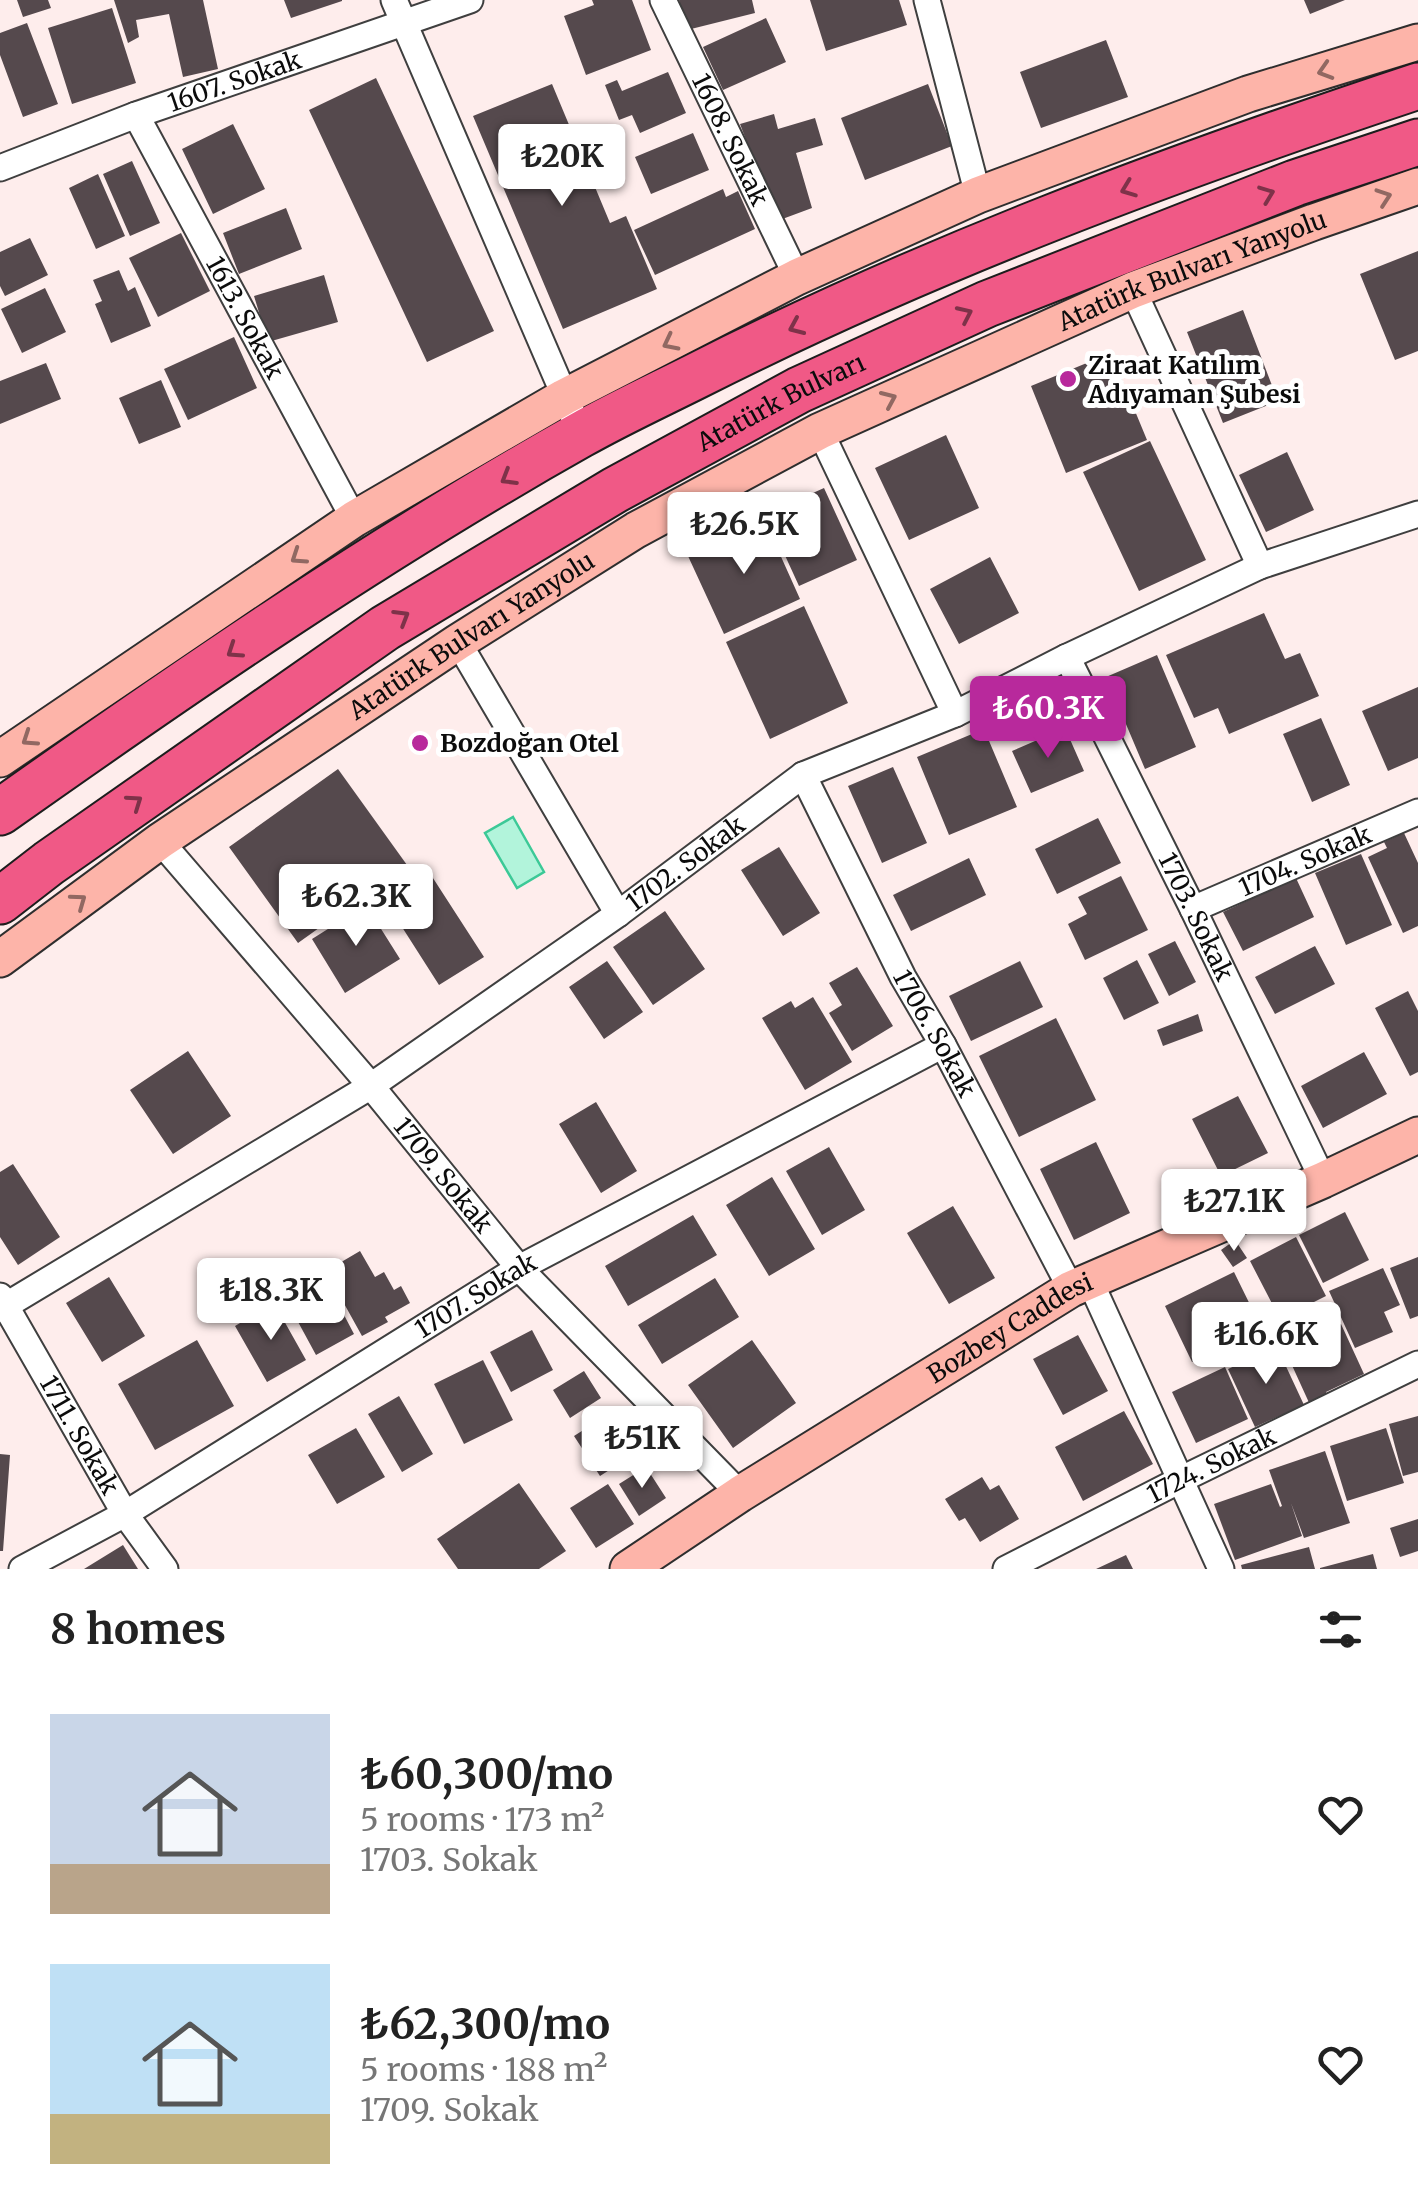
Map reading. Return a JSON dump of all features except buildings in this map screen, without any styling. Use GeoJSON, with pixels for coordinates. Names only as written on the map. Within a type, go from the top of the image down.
{"type":"FeatureCollection","features":[{"type":"Feature","properties":{"kind":"highway"},"geometry":{"type":"LineString","coordinates":[[1,809],[573,416],[774,336],[964,252],[1274,134],[1418,86]]}},
{"type":"Feature","properties":{"kind":"highway","name":"Atatürk Bulvarı"},"geometry":{"type":"LineString","coordinates":[[0,901],[385,628],[615,490],[799,390],[987,304],[1295,183],[1418,142]]}},
{"type":"Feature","properties":{"kind":"street","name":"1607. Sokak"},"geometry":{"type":"LineString","coordinates":[[0,168],[399,12],[470,0]]}},
{"type":"Feature","properties":{"kind":"street","name":"1608. Sokak"},"geometry":{"type":"LineString","coordinates":[[663,0],[797,278]]}},
{"type":"Feature","properties":{"kind":"street"},"geometry":{"type":"LineString","coordinates":[[927,0],[978,195]]}},
{"type":"Feature","properties":{"kind":"street"},"geometry":{"type":"LineString","coordinates":[[399,12],[573,416]]}},
{"type":"Feature","properties":{"kind":"street"},"geometry":{"type":"LineString","coordinates":[[0,759],[354,519],[573,416],[797,278],[978,195],[1248,94],[1418,42]]}},
{"type":"Feature","properties":{"kind":"street","name":"1613. Sokak"},"geometry":{"type":"LineString","coordinates":[[136,116],[354,519]]}},
{"type":"Feature","properties":{"kind":"street","name":"Atatürk Bulvarı Yanyolu"},"geometry":{"type":"LineString","coordinates":[[0,959],[160,841],[458,642],[636,530],[820,430],[1134,290],[1418,186]]}},
{"type":"Feature","properties":{"kind":"street"},"geometry":{"type":"LineString","coordinates":[[1134,290],[1260,566]]}},
{"type":"Feature","properties":{"kind":"street"},"geometry":{"type":"LineString","coordinates":[[820,430],[955,714]]}},
{"type":"Feature","properties":{"kind":"street","name":"1702. Sokak"},"geometry":{"type":"LineString","coordinates":[[2,1303],[371,1086],[618,914],[803,775],[955,714],[1067,656],[1260,566],[1418,514]]}},
{"type":"Feature","properties":{"kind":"street"},"geometry":{"type":"LineString","coordinates":[[458,642],[618,914]]}},
{"type":"Feature","properties":{"kind":"street","name":"1703. Sokak"},"geometry":{"type":"LineString","coordinates":[[1067,656],[1324,1180]]}},
{"type":"Feature","properties":{"kind":"street","name":"1706. Sokak"},"geometry":{"type":"LineString","coordinates":[[803,775],[903,976],[1080,1284],[1182,1479],[1221,1569]]}},
{"type":"Feature","properties":{"kind":"street","name":"1704. Sokak"},"geometry":{"type":"LineString","coordinates":[[1193,909],[1418,812]]}},
{"type":"Feature","properties":{"kind":"street","name":"1709. Sokak"},"geometry":{"type":"LineString","coordinates":[[160,841],[371,1086],[520,1268],[740,1494]]}},
{"type":"Feature","properties":{"kind":"street","name":"1707. Sokak"},"geometry":{"type":"LineString","coordinates":[[22,1569],[124,1514],[520,1268],[943,1046]]}},
{"type":"Feature","properties":{"kind":"street","name":"Bozbey Caddesi"},"geometry":{"type":"LineString","coordinates":[[628,1569],[740,1494],[1080,1284],[1324,1180],[1418,1134]]}},
{"type":"Feature","properties":{"kind":"street","name":"1711. Sokak"},"geometry":{"type":"LineString","coordinates":[[2,1303],[124,1514],[165,1569]]}},
{"type":"Feature","properties":{"kind":"street","name":"1724. Sokak"},"geometry":{"type":"LineString","coordinates":[[1006,1569],[1418,1364]]}},
{"type":"Feature","properties":{"kind":"shaded area"},"geometry":{"type":"Polygon","coordinates":[[[513,817],[544,872],[517,888],[485,833],[513,817]]]}},
{"type":"Feature","properties":{"kind":"place","name":"Ziraat Katılım Adıyaman Şubesi"},"geometry":{"type":"Point","coordinates":[1068,379]}},
{"type":"Feature","properties":{"kind":"place","name":"Bozdoğan Otel"},"geometry":{"type":"Point","coordinates":[420,743]}}]}
